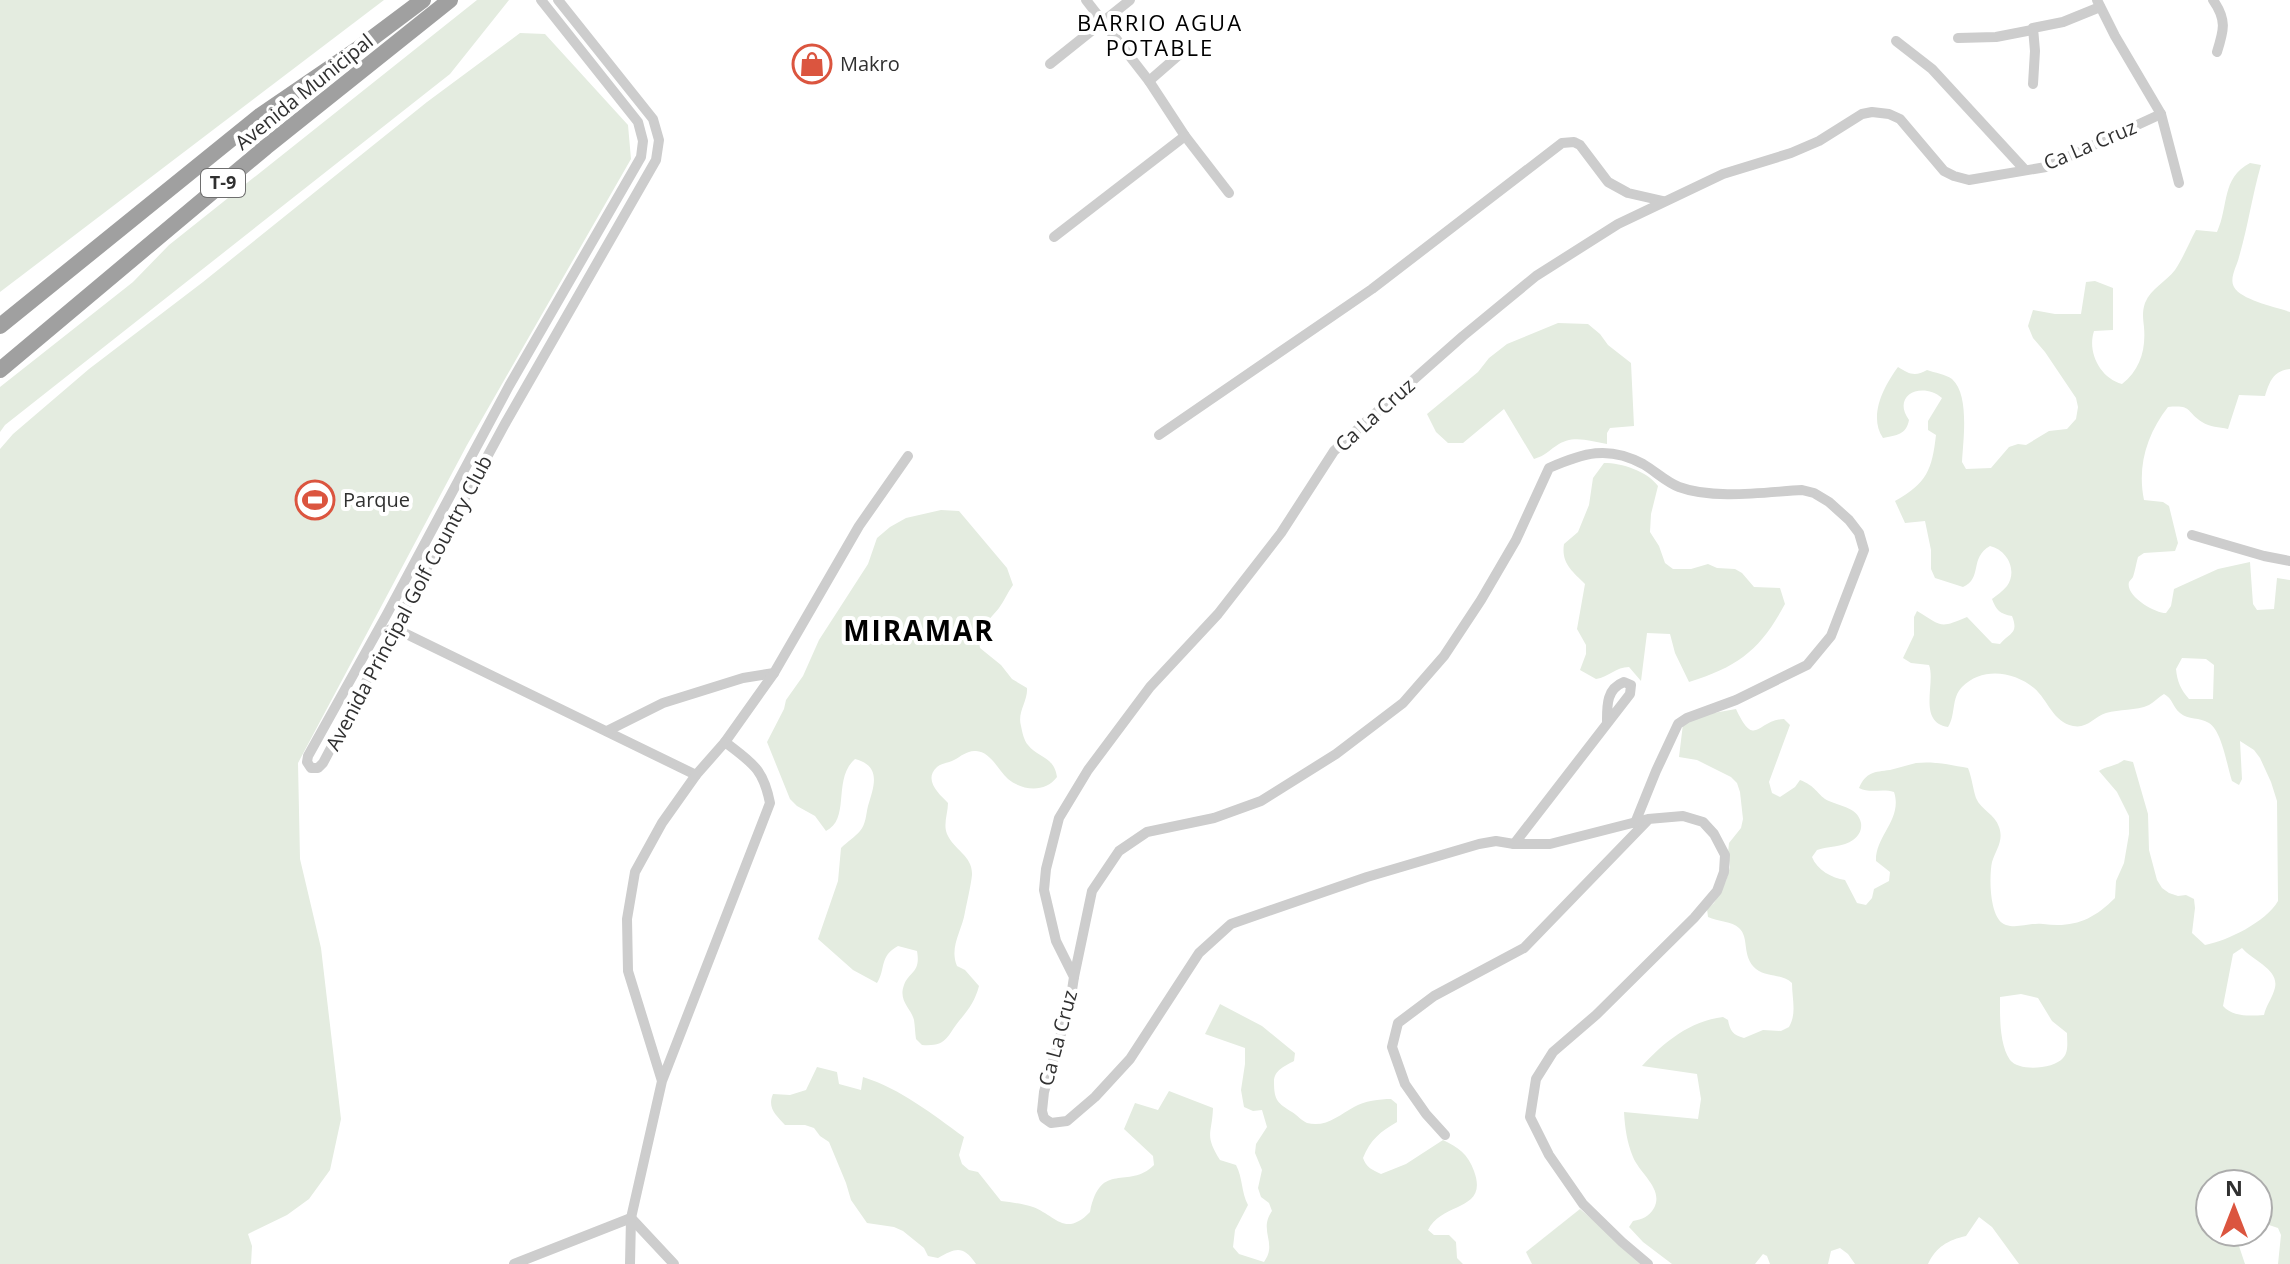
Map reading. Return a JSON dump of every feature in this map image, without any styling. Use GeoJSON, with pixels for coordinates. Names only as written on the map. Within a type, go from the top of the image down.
{"type":"FeatureCollection","features":[{"type":"Feature","properties":{"kind":"highway","name":"Avenida Municipal"},"geometry":{"type":"LineString","coordinates":[[0,326],[261,115],[423,0]]}},
{"type":"Feature","properties":{"kind":"highway","name":"Avenida Municipal"},"geometry":{"type":"LineString","coordinates":[[0,370],[266,147],[450,0]]}},
{"type":"Feature","properties":{"kind":"street","name":"Avenida Principal Golf Country Club"},"geometry":{"type":"LineString","coordinates":[[541,0],[638,122],[643,141],[641,157],[509,386],[308,756],[307,762],[311,768],[318,768],[323,763],[506,422],[656,160],[659,140],[653,119],[558,0]]}},
{"type":"Feature","properties":{"kind":"street"},"geometry":{"type":"LineString","coordinates":[[1086,0],[1229,193]]}},
{"type":"Feature","properties":{"kind":"street"},"geometry":{"type":"LineString","coordinates":[[1050,64],[1130,0]]}},
{"type":"Feature","properties":{"kind":"street"},"geometry":{"type":"LineString","coordinates":[[2213,0],[2223,14],[2223,33],[2217,52]]}},
{"type":"Feature","properties":{"kind":"street"},"geometry":{"type":"LineString","coordinates":[[1958,38],[1996,37],[2032,30],[2063,22],[2099,3],[2161,114],[2179,183]]}},
{"type":"Feature","properties":{"kind":"street"},"geometry":{"type":"LineString","coordinates":[[2032,30],[2035,51],[2033,84]]}},
{"type":"Feature","properties":{"kind":"street"},"geometry":{"type":"LineString","coordinates":[[1896,41],[1932,69],[2025,170]]}},
{"type":"Feature","properties":{"kind":"street"},"geometry":{"type":"LineString","coordinates":[[1149,81],[1180,54]]}},
{"type":"Feature","properties":{"kind":"street","name":"Ca La Cruz"},"geometry":{"type":"LineString","coordinates":[[1648,1264],[1583,1204],[1549,1155],[1530,1117],[1536,1079],[1553,1052],[1596,1015],[1717,891],[1724,872],[1725,855],[1714,834],[1703,822],[1683,816],[1648,819],[1550,844],[1496,841],[1479,844],[1367,877],[1231,924],[1199,953],[1130,1059],[1095,1097],[1067,1121],[1051,1123],[1044,1118],[1042,1111],[1044,1092],[1070,1003],[1074,977],[1056,941],[1044,890],[1059,818],[1088,770],[1150,687],[1218,614],[1281,533],[1334,451],[1451,346],[1536,276],[1618,224],[1663,201],[1723,174],[1819,141],[1862,114],[1889,114],[1900,119],[1944,171],[1969,180],[2046,167],[2161,114]]}},
{"type":"Feature","properties":{"kind":"street"},"geometry":{"type":"LineString","coordinates":[[1054,237],[1185,136]]}},
{"type":"Feature","properties":{"kind":"street"},"geometry":{"type":"LineString","coordinates":[[1159,435],[1372,289],[1562,143],[1580,145],[1608,182],[1628,193],[1663,201]]}},
{"type":"Feature","properties":{"kind":"street"},"geometry":{"type":"LineString","coordinates":[[1074,977],[1092,891],[1119,851],[1147,832],[1214,818],[1261,801],[1336,754],[1403,703],[1444,656],[1481,600],[1516,540],[1549,468],[1592,452],[1621,454],[1679,487],[1714,493],[1802,490],[1814,493],[1849,520],[1859,533],[1864,550],[1831,636],[1807,665],[1678,724],[1635,823]]}},
{"type":"Feature","properties":{"kind":"street"},"geometry":{"type":"LineString","coordinates":[[662,1081],[628,971],[627,919],[635,872],[662,823],[774,673],[859,526],[908,456]]}},
{"type":"Feature","properties":{"kind":"street"},"geometry":{"type":"LineString","coordinates":[[2192,535],[2290,561]]}},
{"type":"Feature","properties":{"kind":"street"},"geometry":{"type":"LineString","coordinates":[[374,638],[394,628],[696,775]]}},
{"type":"Feature","properties":{"kind":"street"},"geometry":{"type":"LineString","coordinates":[[607,731],[663,703],[743,678],[774,673]]}},
{"type":"Feature","properties":{"kind":"street"},"geometry":{"type":"LineString","coordinates":[[1514,844],[1607,723]]}},
{"type":"Feature","properties":{"kind":"street"},"geometry":{"type":"LineString","coordinates":[[630,1264],[631,1218],[662,1081],[770,803],[766,781],[754,764],[725,742]]}},
{"type":"Feature","properties":{"kind":"street"},"geometry":{"type":"LineString","coordinates":[[1445,1135],[1405,1084],[1392,1047],[1398,1023],[1434,996],[1524,948],[1648,819]]}},
{"type":"Feature","properties":{"kind":"street"},"geometry":{"type":"LineString","coordinates":[[514,1264],[631,1218]]}},
{"type":"Feature","properties":{"kind":"street"},"geometry":{"type":"LineString","coordinates":[[631,1218],[674,1264]]}},
{"type":"Feature","properties":{"kind":"shaded area"},"geometry":{"type":"Polygon","coordinates":[[[0,0],[384,0],[0,292],[0,0]]]}},
{"type":"Feature","properties":{"kind":"shaded area"},"geometry":{"type":"Polygon","coordinates":[[[477,0],[509,0],[450,74],[0,432],[0,387],[133,282],[169,245],[477,0]]]}},
{"type":"Feature","properties":{"kind":"shaded area"},"geometry":{"type":"Polygon","coordinates":[[[520,33],[545,34],[628,125],[631,159],[467,445],[298,763],[300,859],[321,948],[341,1119],[330,1170],[309,1199],[287,1215],[248,1234],[252,1246],[251,1264],[0,1264],[0,449],[13,434],[89,369],[427,102],[520,33]]]}},
{"type":"Feature","properties":{"kind":"shaded area"},"geometry":{"type":"Polygon","coordinates":[[[2250,163],[2261,165],[2233,276],[2234,287],[2244,296],[2290,312],[2290,369],[2273,378],[2265,396],[2239,395],[2228,429],[2205,424],[2185,408],[2168,407],[2149,439],[2143,463],[2142,487],[2144,500],[2163,502],[2169,506],[2178,543],[2175,551],[2144,553],[2138,557],[2129,587],[2142,603],[2166,613],[2171,606],[2174,589],[2218,569],[2250,562],[2253,604],[2257,610],[2274,609],[2277,578],[2290,580],[2290,1264],[2278,1264],[2281,1235],[2274,1227],[2274,1168],[2194,1168],[2194,1248],[2240,1248],[2245,1264],[2019,1264],[1992,1227],[1979,1217],[1966,1236],[1943,1245],[1928,1264],[1855,1264],[1840,1248],[1831,1251],[1828,1264],[1770,1264],[1763,1254],[1755,1264],[1672,1264],[1629,1227],[1633,1221],[1650,1214],[1656,1194],[1631,1151],[1624,1112],[1698,1119],[1701,1099],[1697,1074],[1642,1066],[1669,1041],[1700,1023],[1723,1017],[1728,1020],[1733,1032],[1744,1038],[1763,1030],[1781,1031],[1789,1027],[1793,1011],[1792,983],[1756,969],[1751,964],[1739,928],[1708,917],[1707,909],[1714,903],[1730,867],[1729,843],[1741,828],[1740,792],[1731,777],[1697,760],[1679,757],[1683,724],[1708,714],[1736,709],[1742,721],[1752,730],[1784,719],[1790,725],[1769,782],[1772,793],[1780,797],[1800,780],[1825,799],[1856,813],[1861,828],[1855,838],[1845,844],[1817,850],[1812,857],[1826,873],[1845,880],[1857,903],[1866,905],[1874,889],[1889,881],[1890,872],[1876,861],[1896,802],[1894,792],[1859,788],[1875,772],[1929,763],[1968,768],[1976,798],[1997,823],[2001,837],[1992,862],[1991,887],[1993,907],[2000,921],[2011,926],[2064,925],[2091,917],[2115,898],[2116,881],[2124,863],[2129,834],[2129,816],[2117,792],[2099,771],[2124,760],[2133,762],[2148,814],[2149,850],[2157,880],[2169,893],[2194,899],[2192,933],[2205,945],[2245,929],[2265,916],[2278,901],[2277,801],[2260,758],[2240,741],[2242,779],[2239,785],[2232,781],[2214,727],[2183,715],[2164,694],[2144,707],[2106,713],[2086,724],[2073,726],[2060,720],[2026,682],[2007,675],[1988,674],[1962,687],[1948,727],[1933,718],[1929,665],[1911,663],[1903,658],[1914,635],[1917,611],[1941,624],[1967,617],[1992,643],[2000,644],[2012,632],[2014,622],[2012,616],[1999,611],[1992,599],[2007,586],[2011,567],[2006,556],[1990,546],[1980,556],[1973,578],[1963,587],[1935,578],[1925,521],[1905,523],[1895,501],[1914,488],[1930,467],[1936,435],[1928,430],[1928,421],[1942,398],[1926,391],[1911,393],[1904,404],[1908,425],[1897,435],[1883,438],[1877,420],[1883,392],[1898,367],[1912,374],[1927,370],[1943,375],[1958,386],[1963,407],[1962,462],[1966,469],[1991,468],[2009,447],[2026,445],[2049,431],[2067,429],[2076,419],[2076,398],[2033,338],[2028,326],[2033,310],[2081,314],[2086,282],[2095,281],[2113,288],[2113,330],[2094,331],[2092,347],[2102,370],[2122,384],[2140,359],[2144,344],[2145,303],[2175,270],[2196,230],[2217,232],[2234,176],[2250,163]],[[2182,658],[2176,669],[2178,681],[2189,699],[2213,699],[2214,665],[2206,659],[2182,658]],[[2242,948],[2233,954],[2223,1006],[2236,1014],[2264,1015],[2274,991],[2274,977],[2242,948]],[[2021,994],[2000,997],[2000,1021],[2006,1053],[2014,1064],[2028,1068],[2059,1062],[2067,1050],[2067,1033],[2052,1021],[2038,998],[2021,994]]]}},
{"type":"Feature","properties":{"kind":"shaded area"},"geometry":{"type":"Polygon","coordinates":[[[1558,323],[1588,324],[1631,363],[1634,426],[1610,428],[1607,444],[1568,440],[1534,459],[1504,409],[1463,443],[1448,443],[1436,432],[1427,414],[1478,372],[1489,358],[1507,344],[1558,323]]]}},
{"type":"Feature","properties":{"kind":"shaded area"},"geometry":{"type":"Polygon","coordinates":[[[1604,463],[1634,469],[1658,486],[1650,532],[1665,563],[1673,569],[1691,569],[1708,564],[1735,569],[1754,587],[1780,588],[1785,604],[1776,620],[1757,645],[1722,670],[1689,682],[1670,634],[1647,633],[1641,681],[1629,667],[1596,679],[1580,670],[1586,645],[1577,629],[1585,584],[1566,562],[1564,544],[1578,532],[1589,505],[1593,478],[1604,463]]]}},
{"type":"Feature","properties":{"kind":"shaded area"},"geometry":{"type":"Polygon","coordinates":[[[941,510],[959,511],[1007,568],[1013,585],[981,631],[980,648],[1001,665],[1012,679],[1027,688],[1020,716],[1023,736],[1032,749],[1053,765],[1057,777],[1040,788],[1020,786],[1008,779],[986,755],[976,751],[967,752],[933,772],[932,782],[948,803],[947,834],[972,868],[954,952],[957,966],[965,970],[979,986],[971,1005],[945,1039],[937,1044],[922,1045],[916,1039],[914,1020],[903,996],[906,980],[916,968],[917,951],[898,946],[892,950],[885,958],[877,983],[853,970],[818,939],[838,881],[841,848],[865,822],[874,784],[873,772],[864,762],[855,759],[848,767],[838,818],[826,831],[815,816],[790,799],[767,742],[819,640],[868,564],[877,538],[906,518],[941,510]]]}},
{"type":"Feature","properties":{"kind":"shaded area"},"geometry":{"type":"Polygon","coordinates":[[[1220,1004],[1262,1026],[1295,1053],[1294,1061],[1276,1074],[1275,1093],[1280,1104],[1305,1122],[1326,1122],[1372,1101],[1391,1099],[1397,1104],[1397,1122],[1377,1137],[1363,1158],[1372,1170],[1381,1174],[1406,1164],[1443,1140],[1466,1156],[1474,1171],[1477,1184],[1475,1193],[1470,1200],[1443,1214],[1428,1230],[1434,1235],[1449,1235],[1456,1242],[1457,1258],[1463,1264],[976,1264],[959,1250],[938,1258],[928,1256],[924,1248],[903,1231],[867,1223],[851,1200],[829,1142],[814,1128],[785,1125],[772,1107],[773,1094],[790,1095],[806,1090],[817,1067],[837,1072],[839,1084],[861,1090],[863,1077],[877,1082],[916,1103],[964,1137],[959,1155],[962,1164],[978,1172],[1001,1201],[1033,1207],[1067,1224],[1081,1220],[1090,1212],[1095,1196],[1108,1181],[1135,1176],[1154,1165],[1153,1156],[1124,1129],[1135,1103],[1158,1110],[1169,1091],[1213,1108],[1212,1145],[1220,1160],[1236,1165],[1248,1205],[1235,1230],[1233,1247],[1239,1254],[1264,1262],[1269,1249],[1267,1225],[1272,1211],[1258,1188],[1262,1170],[1255,1153],[1256,1144],[1267,1127],[1262,1110],[1253,1111],[1244,1107],[1241,1090],[1245,1048],[1205,1034],[1220,1004]]]}},
{"type":"Feature","properties":{"kind":"shaded area"},"geometry":{"type":"Polygon","coordinates":[[[1580,1209],[1645,1264],[1532,1264],[1526,1252],[1580,1209]]]}},
{"type":"Feature","properties":{"kind":"water","name":"Parque"},"geometry":{"type":"Polygon","coordinates":[[[332,487],[332,508],[298,509],[297,488],[306,491],[332,487]]]}},
{"type":"Feature","properties":{"kind":"place","name":"Makro"},"geometry":{"type":"Point","coordinates":[812,64]}},
{"type":"Feature","properties":{"kind":"place","name":"Parque"},"geometry":{"type":"Point","coordinates":[315,500]}},
{"type":"Feature","properties":{"kind":"district","name":"BARRIO AGUA POTABLE"},"geometry":{"type":"Point","coordinates":[1160,36]}},
{"type":"Feature","properties":{"kind":"district","name":"MIRAMAR"},"geometry":{"type":"Point","coordinates":[919,631]}}]}
